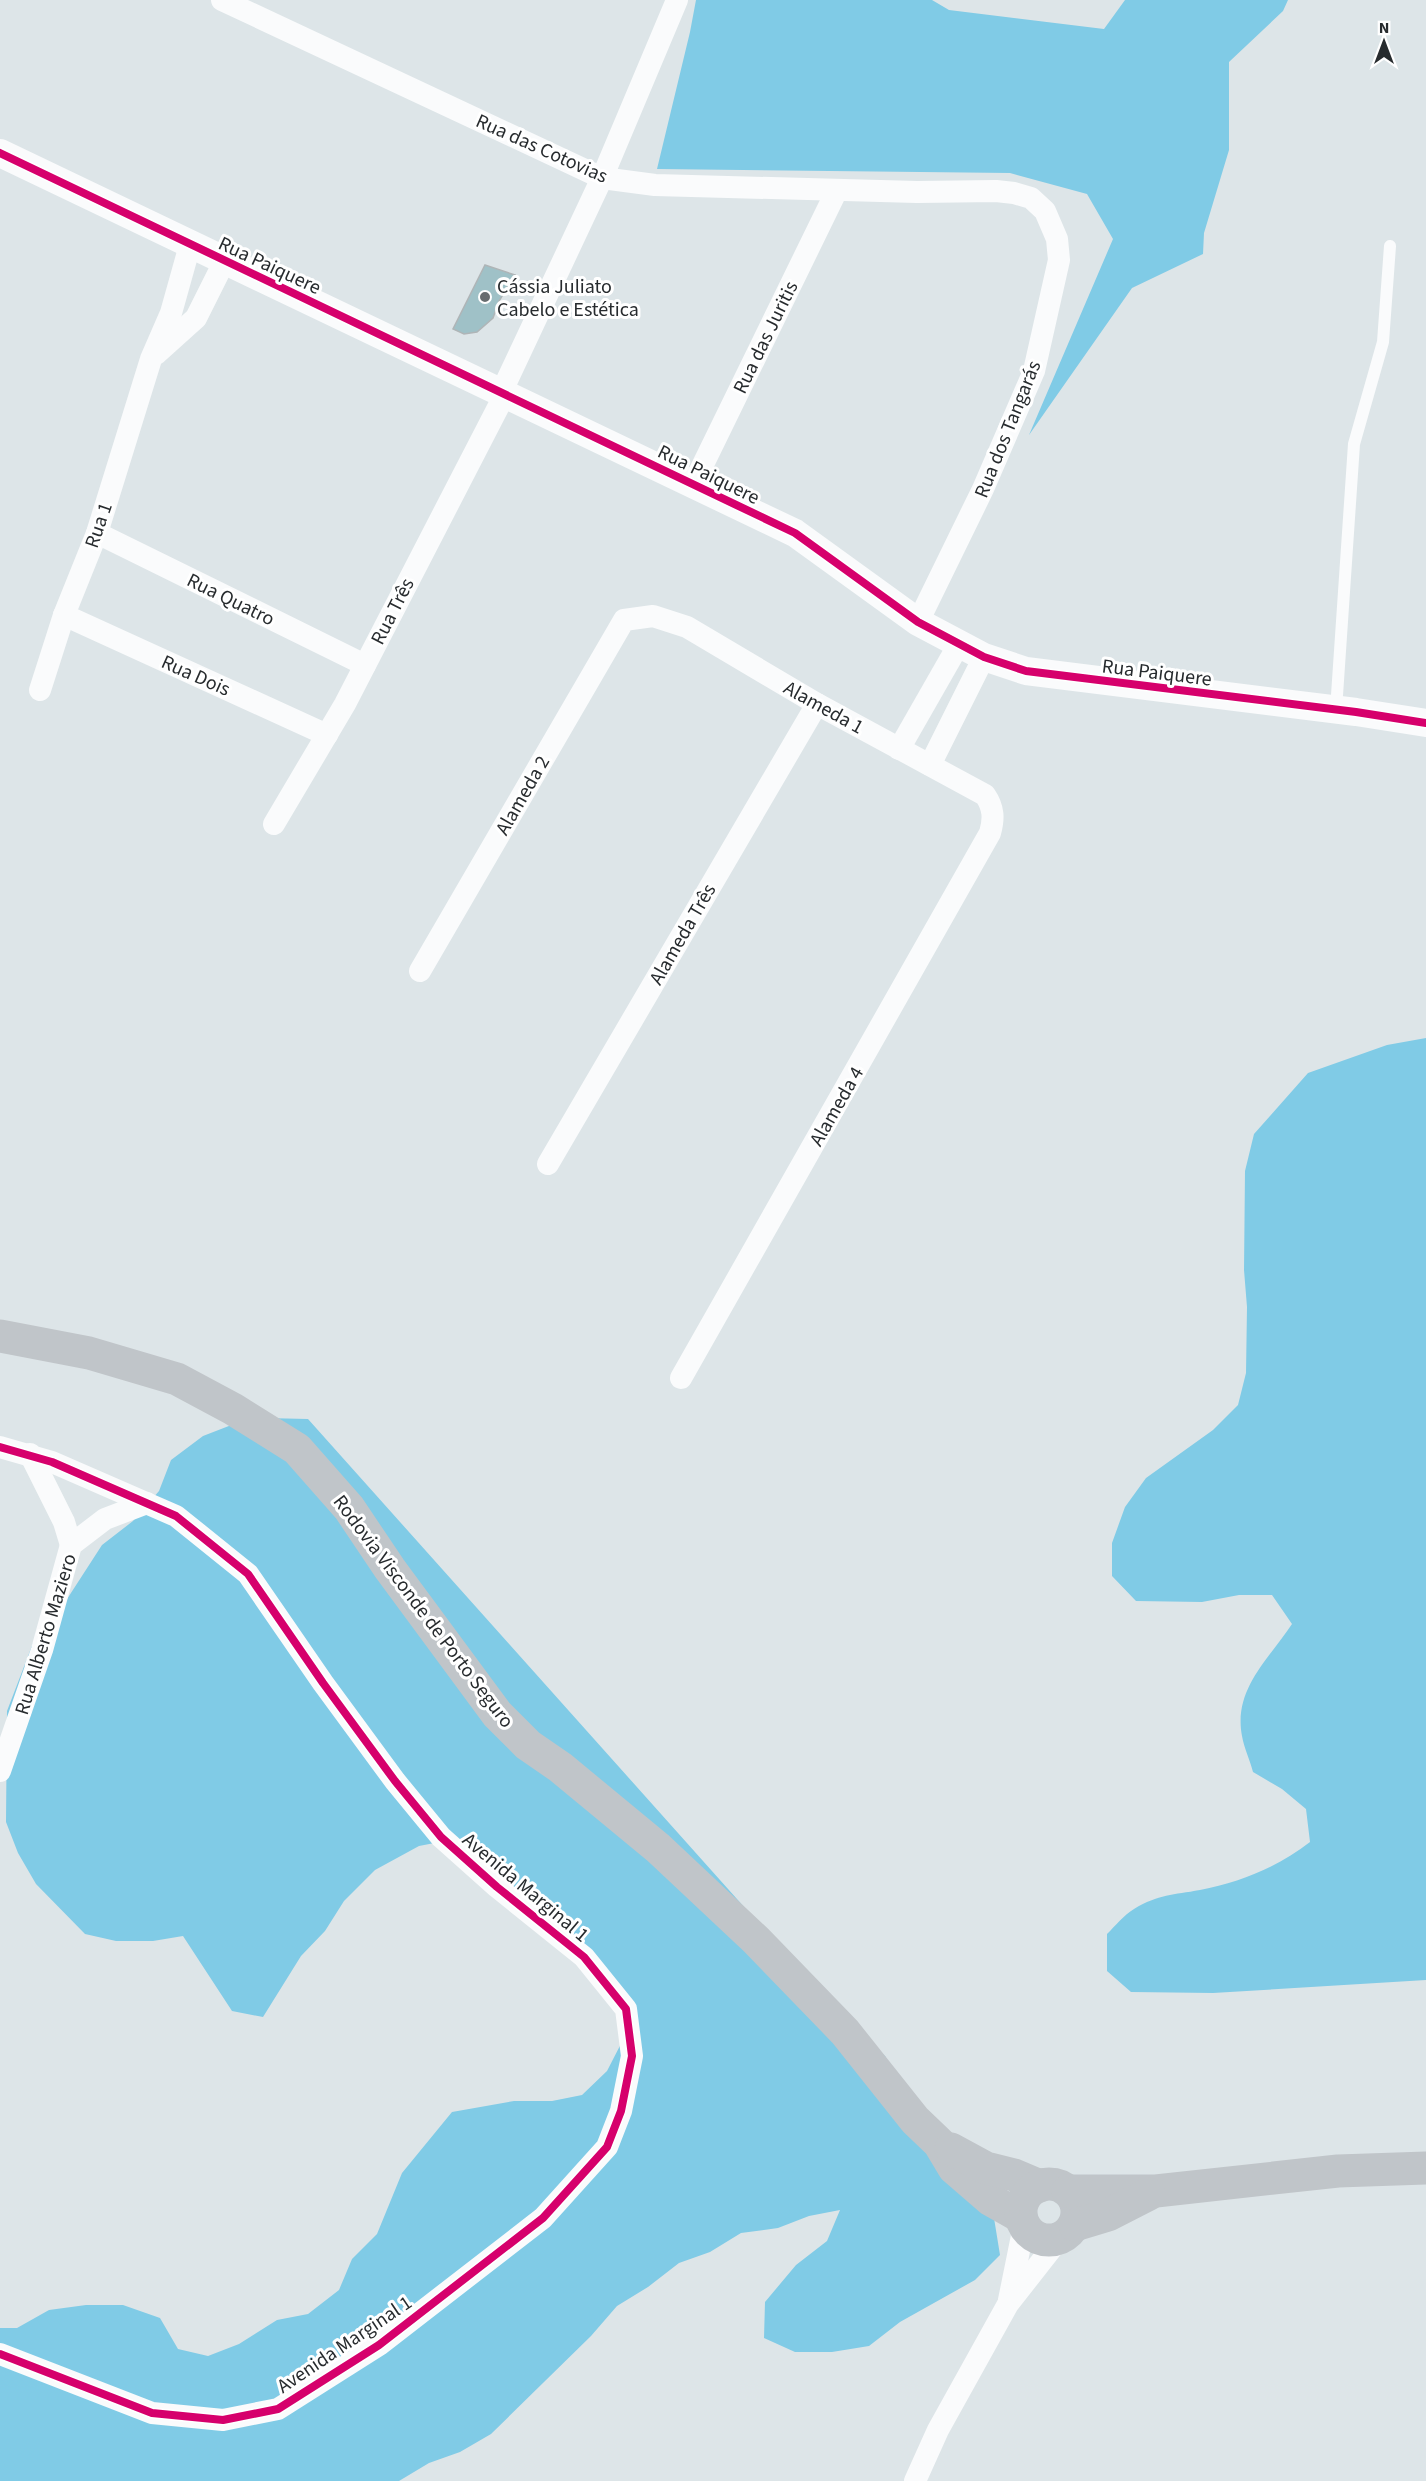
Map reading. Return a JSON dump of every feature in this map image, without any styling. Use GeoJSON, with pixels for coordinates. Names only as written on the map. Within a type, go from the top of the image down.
{"type":"FeatureCollection","features":[{"type":"Feature","properties":{"kind":"main road","name":"Rodovia Visconde de Porto Seguro"},"geometry":{"type":"LineString","coordinates":[[0,1336],[89,1353],[177,1379],[233,1409],[297,1449],[349,1508],[390,1569],[497,1714],[528,1745],[560,1767],[658,1848],[756,1940],[845,2032],[915,2120],[939,2143],[954,2168],[991,2200],[1023,2221]]}},
{"type":"Feature","properties":{"kind":"main road","name":"Rodovia Visconde de Porto Seguro"},"geometry":{"type":"LineString","coordinates":[[939,2143],[986,2168],[1054,2188],[1156,2191],[1338,2171],[1426,2168]]}},
{"type":"Feature","properties":{"kind":"main road"},"geometry":{"type":"LineString","coordinates":[[1054,2188],[1077,2207],[1067,2232],[1049,2240],[1039,2238],[1023,2221],[1021,2207],[1024,2198],[1031,2190],[1054,2188]]}},
{"type":"Feature","properties":{"kind":"main road","name":"Rodovia Visconde de Porto Seguro"},"geometry":{"type":"LineString","coordinates":[[1067,2232],[1156,2191]]}},
{"type":"Feature","properties":{"kind":"street","name":"Rua das Cotovias"},"geometry":{"type":"LineString","coordinates":[[222,0],[602,178],[655,185],[996,191],[1031,198]]}},
{"type":"Feature","properties":{"kind":"street","name":"Rua Três"},"geometry":{"type":"LineString","coordinates":[[274,824],[365,665],[503,393],[602,178],[677,0]]}},
{"type":"Feature","properties":{"kind":"street","name":"Rua Paiquere"},"geometry":{"type":"LineString","coordinates":[[0,153],[795,533],[918,622],[984,657],[1026,670],[1426,723]]}},
{"type":"Feature","properties":{"kind":"street","name":"Rua das Juritis"},"geometry":{"type":"LineString","coordinates":[[693,484],[837,190]]}},
{"type":"Feature","properties":{"kind":"street","name":"Rua dos Tangarás"},"geometry":{"type":"LineString","coordinates":[[918,622],[983,489],[1034,371],[1059,260],[1057,239],[1052,225],[1045,211],[1031,198]]}},
{"type":"Feature","properties":{"kind":"street","name":"Rua 1"},"geometry":{"type":"LineString","coordinates":[[40,690],[64,615],[97,533],[151,359],[171,313],[190,245]]}},
{"type":"Feature","properties":{"kind":"street"},"geometry":{"type":"LineString","coordinates":[[151,359],[196,318],[224,262]]}},
{"type":"Feature","properties":{"kind":"street","name":"Rua Quatro"},"geometry":{"type":"LineString","coordinates":[[97,533],[365,665]]}},
{"type":"Feature","properties":{"kind":"street","name":"Rua Dois"},"geometry":{"type":"LineString","coordinates":[[64,615],[327,735]]}},
{"type":"Feature","properties":{"kind":"street","name":"Alameda 1"},"geometry":{"type":"LineString","coordinates":[[624,620],[653,616],[687,627],[817,704],[985,795],[990,802],[994,819],[990,833]]}},
{"type":"Feature","properties":{"kind":"street","name":"Alameda 2"},"geometry":{"type":"LineString","coordinates":[[420,971],[624,620]]}},
{"type":"Feature","properties":{"kind":"street"},"geometry":{"type":"LineString","coordinates":[[899,749],[960,644]]}},
{"type":"Feature","properties":{"kind":"street"},"geometry":{"type":"LineString","coordinates":[[930,765],[984,657]]}},
{"type":"Feature","properties":{"kind":"street","name":"Alameda Três"},"geometry":{"type":"LineString","coordinates":[[548,1164],[817,704]]}},
{"type":"Feature","properties":{"kind":"street","name":"Alameda 4"},"geometry":{"type":"LineString","coordinates":[[681,1378],[990,833]]}},
{"type":"Feature","properties":{"kind":"street","name":"Avenida Marginal 1"},"geometry":{"type":"LineString","coordinates":[[0,1447],[30,1454],[177,1516],[248,1574],[369,1745],[441,1837],[497,1887],[584,1957],[619,2000],[626,2009],[632,2056],[621,2111],[607,2147],[543,2218],[379,2345],[278,2409],[223,2420],[152,2412],[0,2355]]}},
{"type":"Feature","properties":{"kind":"street"},"geometry":{"type":"LineString","coordinates":[[30,1454],[64,1522],[71,1545]]}},
{"type":"Feature","properties":{"kind":"street","name":"Rua Alberto Maziero"},"geometry":{"type":"LineString","coordinates":[[0,1771],[36,1670],[71,1545],[105,1519],[147,1503]]}},
{"type":"Feature","properties":{"kind":"street"},"geometry":{"type":"LineString","coordinates":[[1008,2304],[1023,2221]]}},
{"type":"Feature","properties":{"kind":"street"},"geometry":{"type":"LineString","coordinates":[[915,2481],[938,2430],[1008,2304],[1067,2232]]}},
{"type":"Feature","properties":{"kind":"lane"},"geometry":{"type":"LineString","coordinates":[[1336,710],[1354,444],[1383,342],[1390,246]]}},
{"type":"Feature","properties":{"kind":"shaded area"},"geometry":{"type":"Polygon","coordinates":[[[696,0],[932,0],[949,10],[1104,29],[1125,0],[1288,0],[1283,11],[1229,62],[1229,150],[1204,233],[1203,254],[1132,288],[1029,435],[1113,239],[1087,194],[1010,173],[657,169],[696,0]]]}},
{"type":"Feature","properties":{"kind":"shaded area"},"geometry":{"type":"Polygon","coordinates":[[[1426,1038],[1426,1980],[1213,1993],[1131,1992],[1107,1971],[1107,1934],[1127,1914],[1159,1898],[1215,1887],[1244,1878],[1285,1859],[1310,1842],[1306,1809],[1282,1789],[1253,1772],[1242,1736],[1241,1719],[1248,1689],[1264,1662],[1292,1624],[1272,1595],[1239,1595],[1202,1602],[1136,1601],[1112,1576],[1112,1543],[1125,1507],[1146,1478],[1213,1430],[1238,1405],[1246,1373],[1245,1171],[1254,1134],[1308,1073],[1387,1045],[1426,1038]]]}},
{"type":"Feature","properties":{"kind":"shaded area"},"geometry":{"type":"Polygon","coordinates":[[[265,1418],[308,1419],[855,2031],[885,2056],[903,2088],[994,2218],[1000,2255],[975,2280],[900,2322],[869,2346],[832,2352],[795,2352],[764,2338],[765,2302],[796,2265],[827,2241],[840,2210],[809,2216],[778,2228],[741,2233],[710,2252],[679,2263],[648,2287],[617,2306],[591,2336],[491,2434],[460,2452],[429,2463],[399,2481],[0,2481],[0,2328],[17,2328],[49,2310],[86,2305],[123,2305],[160,2318],[178,2349],[208,2356],[239,2344],[277,2320],[308,2314],[339,2290],[352,2259],[377,2234],[402,2173],[452,2112],[514,2101],[552,2101],[582,2095],[607,2071],[626,2034],[621,2003],[566,1941],[505,1878],[481,1847],[450,1840],[419,1846],[375,1870],[344,1901],[325,1931],[301,1956],[263,2017],[232,2011],[183,1936],[153,1941],[116,1941],[85,1934],[36,1884],[18,1853],[6,1822],[7,1711],[33,1643],[58,1613],[102,1545],[133,1521],[159,1491],[171,1460],[203,1436],[234,1424],[265,1418]]]}},
{"type":"Feature","properties":{"kind":"building","name":"Cássia Juliato Cabelo e Estética"},"geometry":{"type":"Polygon","coordinates":[[[485,265],[515,275],[499,301],[493,318],[477,332],[464,334],[453,329],[485,265]]]}},
{"type":"Feature","properties":{"kind":"cycle path"},"geometry":{"type":"LineString","coordinates":[[0,153],[795,533],[918,622],[984,657],[1026,671],[1356,712],[1426,723]]}},
{"type":"Feature","properties":{"kind":"cycle path"},"geometry":{"type":"LineString","coordinates":[[0,1447],[52,1462],[176,1516],[248,1574],[323,1683],[395,1781],[441,1837],[497,1887],[584,1957],[626,2009],[632,2056],[621,2111],[607,2147],[543,2218],[379,2345],[278,2409],[223,2420],[152,2413],[0,2354]]}},
{"type":"Feature","properties":{"kind":"place","name":"Cássia Juliato Cabelo e Estética"},"geometry":{"type":"Point","coordinates":[485,297]}}]}
